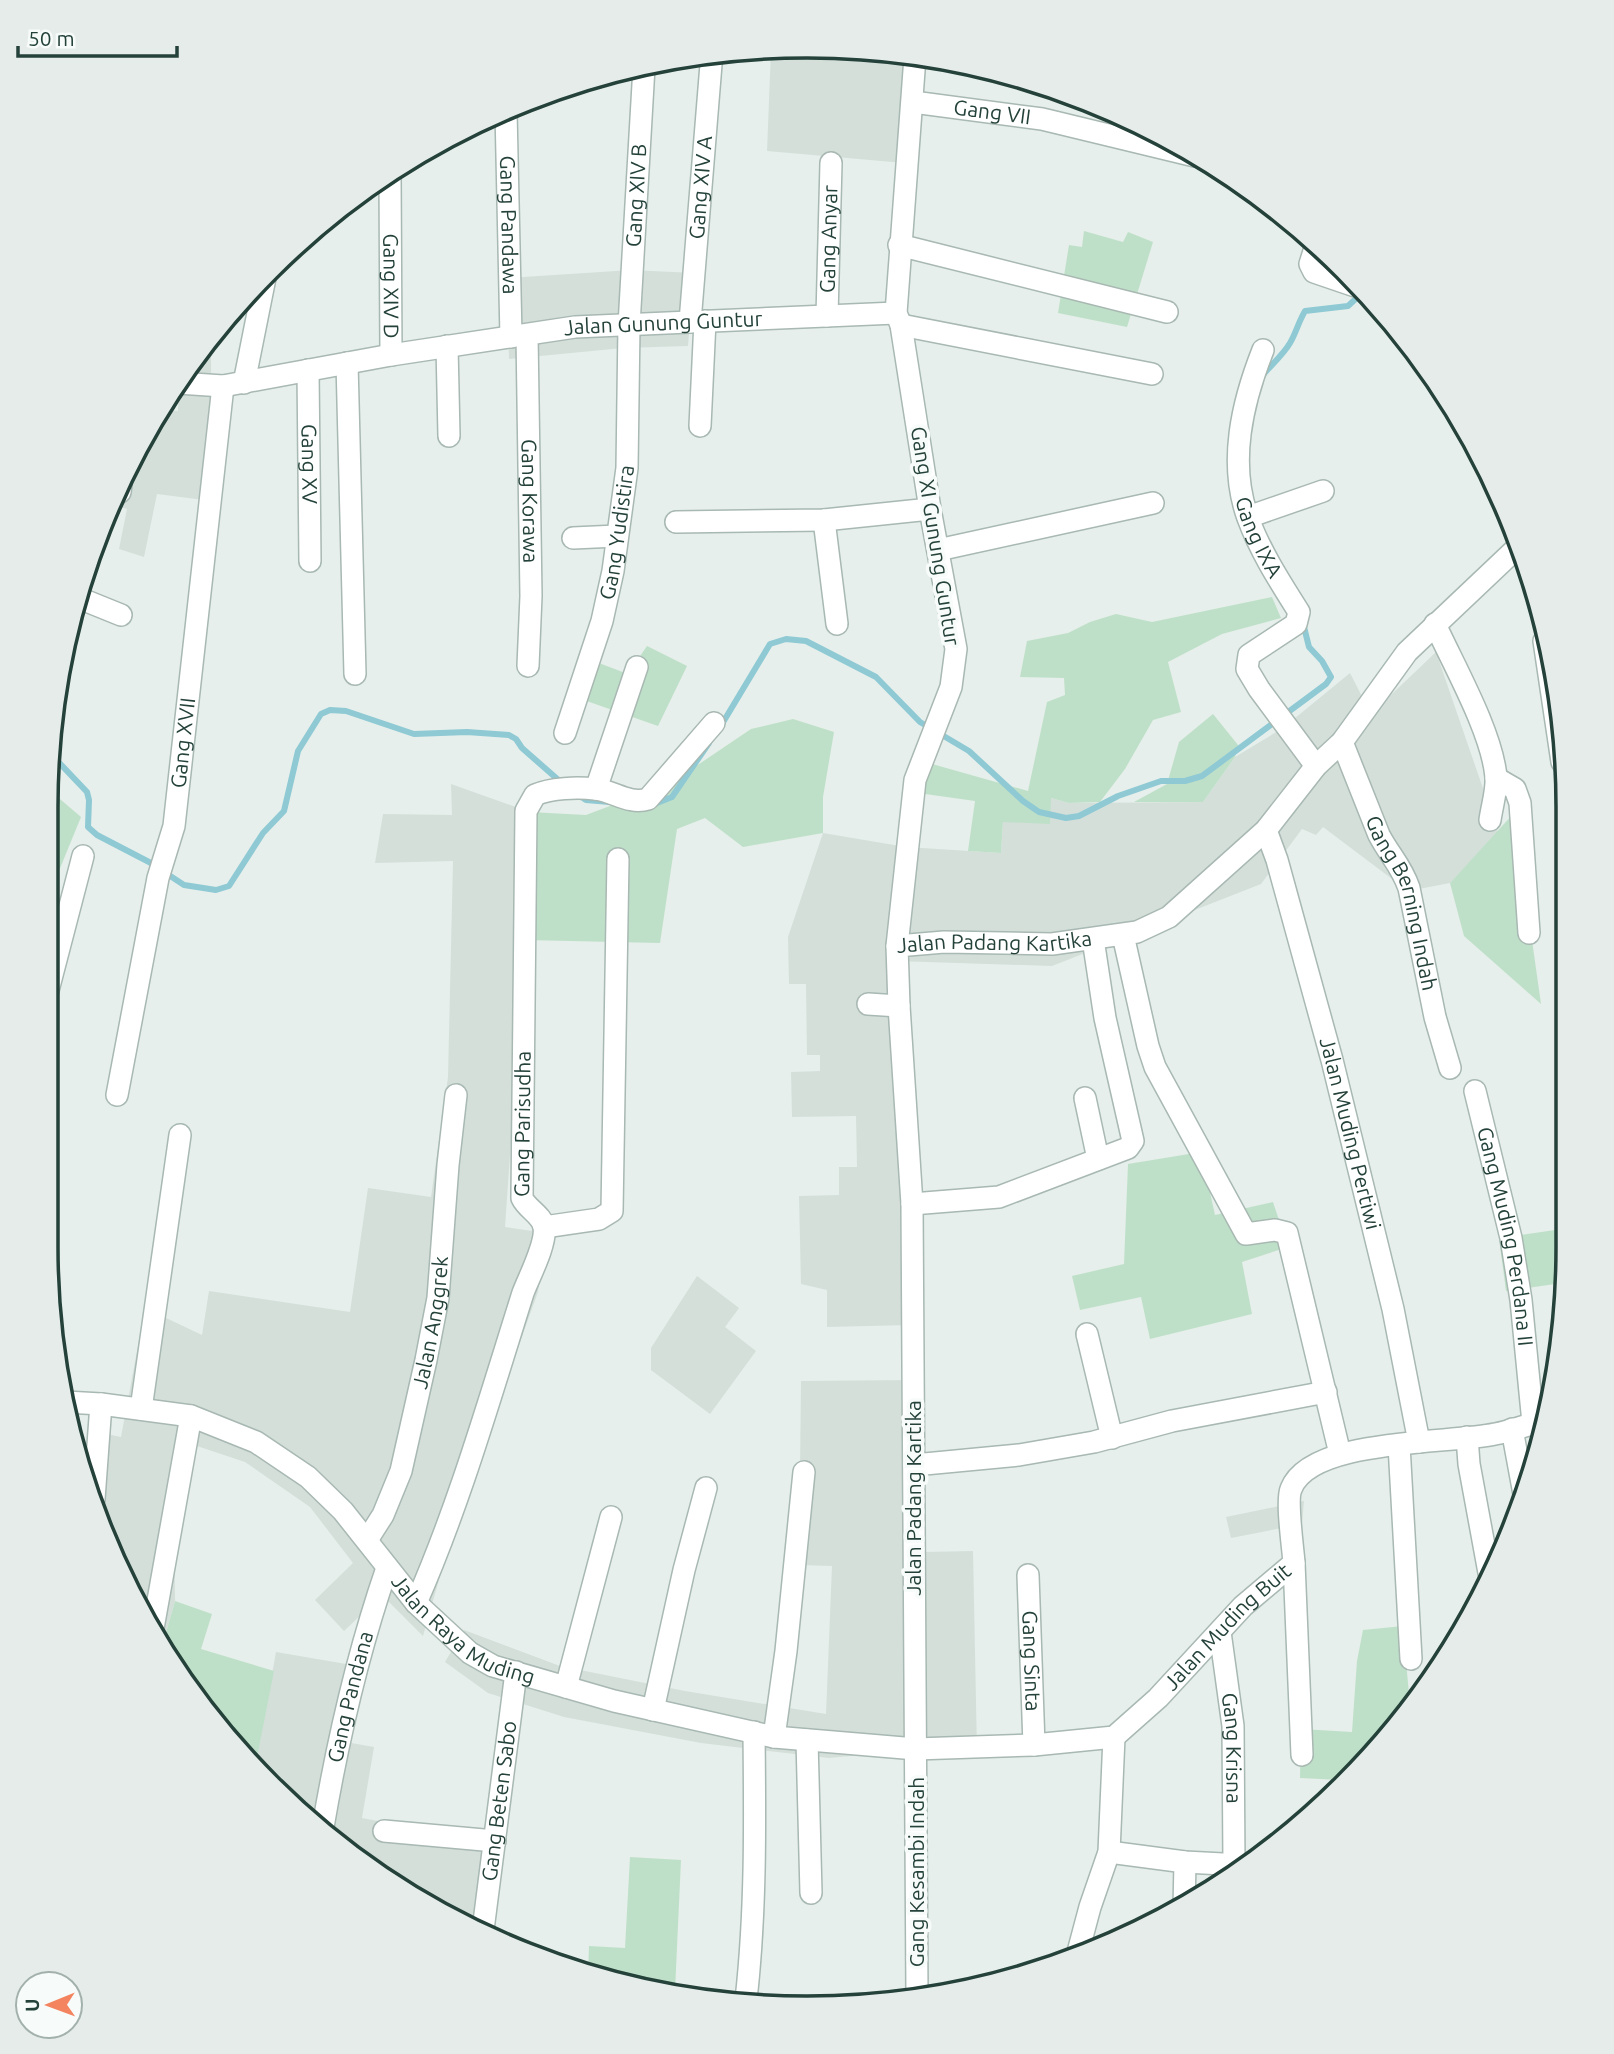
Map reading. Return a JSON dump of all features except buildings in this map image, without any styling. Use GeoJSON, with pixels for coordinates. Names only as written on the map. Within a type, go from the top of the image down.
{"type":"FeatureCollection","features":[{"type":"Feature","properties":{"kind":"street","name":"Gang XIV A"},"geometry":{"type":"LineString","coordinates":[[700,426],[698,322],[711,64]]}},
{"type":"Feature","properties":{"kind":"street"},"geometry":{"type":"LineString","coordinates":[[915,66],[899,245],[898,319],[1152,374]]}},
{"type":"Feature","properties":{"kind":"street","name":"Gang XIV B"},"geometry":{"type":"LineString","coordinates":[[629,325],[643,76]]}},
{"type":"Feature","properties":{"kind":"street","name":"Gang VII"},"geometry":{"type":"LineString","coordinates":[[913,102],[1042,119],[1164,148]]}},
{"type":"Feature","properties":{"kind":"street","name":"Gang Pandawa"},"geometry":{"type":"LineString","coordinates":[[507,121],[519,336]]}},
{"type":"Feature","properties":{"kind":"street","name":"Gang Anyar"},"geometry":{"type":"LineString","coordinates":[[827,316],[831,163]]}},
{"type":"Feature","properties":{"kind":"street","name":"Gang XIV D"},"geometry":{"type":"LineString","coordinates":[[390,185],[391,355]]}},
{"type":"Feature","properties":{"kind":"street"},"geometry":{"type":"LineString","coordinates":[[899,245],[1167,312]]}},
{"type":"Feature","properties":{"kind":"street"},"geometry":{"type":"LineString","coordinates":[[1312,255],[1310,264],[1314,272],[1341,281]]}},
{"type":"Feature","properties":{"kind":"street","name":"Gang XVII"},"geometry":{"type":"LineString","coordinates":[[117,1095],[158,878],[174,826],[233,385],[259,297]]}},
{"type":"Feature","properties":{"kind":"street","name":"Jalan Gunung Guntur"},"geometry":{"type":"LineString","coordinates":[[189,383],[233,385],[391,355],[575,327],[827,316],[898,319]]}},
{"type":"Feature","properties":{"kind":"street","name":"Gang XI Gunung Guntur"},"geometry":{"type":"LineString","coordinates":[[897,946],[915,780],[951,687],[956,649],[898,319]]}},
{"type":"Feature","properties":{"kind":"street","name":"Gang Yudistira"},"geometry":{"type":"LineString","coordinates":[[565,733],[602,621],[613,571],[626,468],[629,325]]}},
{"type":"Feature","properties":{"kind":"street","name":"Gang Korawa"},"geometry":{"type":"LineString","coordinates":[[519,336],[531,596],[528,666]]}},
{"type":"Feature","properties":{"kind":"street"},"geometry":{"type":"LineString","coordinates":[[447,346],[449,436]]}},
{"type":"Feature","properties":{"kind":"street","name":"Gang IXA"},"geometry":{"type":"LineString","coordinates":[[1263,350],[1251,380],[1240,434],[1241,489],[1248,517],[1262,548],[1299,612],[1296,624],[1249,655],[1247,669],[1316,766]]}},
{"type":"Feature","properties":{"kind":"street"},"geometry":{"type":"LineString","coordinates":[[347,363],[355,674]]}},
{"type":"Feature","properties":{"kind":"street","name":"Gang XV"},"geometry":{"type":"LineString","coordinates":[[309,370],[310,561]]}},
{"type":"Feature","properties":{"kind":"street"},"geometry":{"type":"LineString","coordinates":[[1248,517],[1323,491]]}},
{"type":"Feature","properties":{"kind":"street"},"geometry":{"type":"LineString","coordinates":[[937,550],[1153,503]]}},
{"type":"Feature","properties":{"kind":"street"},"geometry":{"type":"LineString","coordinates":[[676,522],[824,520],[930,509]]}},
{"type":"Feature","properties":{"kind":"street"},"geometry":{"type":"LineString","coordinates":[[824,520],[836,624]]}},
{"type":"Feature","properties":{"kind":"street"},"geometry":{"type":"LineString","coordinates":[[573,538],[617,536]]}},
{"type":"Feature","properties":{"kind":"street","name":"Jalan Padang Kartika"},"geometry":{"type":"LineString","coordinates":[[916,1749],[912,1204],[897,946],[944,942],[1052,944],[1137,932],[1169,917],[1266,830],[1316,766],[1342,742],[1407,652],[1511,553]]}},
{"type":"Feature","properties":{"kind":"street"},"geometry":{"type":"LineString","coordinates":[[87,601],[121,615]]}},
{"type":"Feature","properties":{"kind":"street"},"geometry":{"type":"LineString","coordinates":[[1435,624],[1481,725],[1496,778],[1490,820]]}},
{"type":"Feature","properties":{"kind":"street"},"geometry":{"type":"LineString","coordinates":[[637,667],[596,789],[639,802],[648,799],[715,723]]}},
{"type":"Feature","properties":{"kind":"street","name":"Gang Berning Indah"},"geometry":{"type":"LineString","coordinates":[[1342,742],[1379,835],[1403,869],[1406,878],[1435,1017],[1450,1068]]}},
{"type":"Feature","properties":{"kind":"street"},"geometry":{"type":"LineString","coordinates":[[1496,778],[1515,789],[1520,803],[1529,933]]}},
{"type":"Feature","properties":{"kind":"street","name":"Gang Parisudha"},"geometry":{"type":"LineString","coordinates":[[544,1227],[542,1221],[526,1207],[522,1198],[526,811],[535,795],[544,791],[596,789]]}},
{"type":"Feature","properties":{"kind":"street","name":"Jalan Muding Pertiwi"},"geometry":{"type":"LineString","coordinates":[[1266,830],[1277,860],[1332,1060],[1393,1309],[1409,1443],[1411,1658]]}},
{"type":"Feature","properties":{"kind":"street"},"geometry":{"type":"LineString","coordinates":[[58,952],[83,856]]}},
{"type":"Feature","properties":{"kind":"street"},"geometry":{"type":"LineString","coordinates":[[416,1603],[459,1493],[540,1247],[544,1227],[599,1219],[611,1210],[618,859]]}},
{"type":"Feature","properties":{"kind":"street"},"geometry":{"type":"LineString","coordinates":[[1123,935],[1147,1046],[1155,1067],[1246,1234],[1275,1230],[1287,1233],[1340,1454]]}},
{"type":"Feature","properties":{"kind":"street"},"geometry":{"type":"LineString","coordinates":[[912,1204],[999,1197],[1128,1148],[1133,1140],[1105,1018],[1093,939]]}},
{"type":"Feature","properties":{"kind":"street"},"geometry":{"type":"LineString","coordinates":[[868,1004],[899,1006]]}},
{"type":"Feature","properties":{"kind":"street","name":"Gang Muding Perdana II"},"geometry":{"type":"LineString","coordinates":[[1475,1091],[1511,1238],[1538,1410]]}},
{"type":"Feature","properties":{"kind":"street","name":"Jalan Anggrek"},"geometry":{"type":"LineString","coordinates":[[368,1540],[383,1514],[401,1471],[426,1360],[438,1298],[456,1095]]}},
{"type":"Feature","properties":{"kind":"street"},"geometry":{"type":"LineString","coordinates":[[1085,1098],[1098,1159]]}},
{"type":"Feature","properties":{"kind":"street"},"geometry":{"type":"LineString","coordinates":[[141,1409],[180,1135]]}},
{"type":"Feature","properties":{"kind":"street"},"geometry":{"type":"LineString","coordinates":[[1087,1334],[1112,1438]]}},
{"type":"Feature","properties":{"kind":"street"},"geometry":{"type":"LineString","coordinates":[[914,1465],[1019,1455],[1112,1438],[1172,1421],[1326,1392]]}},
{"type":"Feature","properties":{"kind":"street","name":"Jalan Raya Muding"},"geometry":{"type":"LineString","coordinates":[[74,1402],[191,1416],[256,1442],[308,1477],[368,1540],[416,1603],[470,1653],[493,1666],[653,1710],[764,1734],[916,1749]]}},
{"type":"Feature","properties":{"kind":"street"},"geometry":{"type":"LineString","coordinates":[[95,1480],[101,1404]]}},
{"type":"Feature","properties":{"kind":"street"},"geometry":{"type":"LineString","coordinates":[[155,1617],[191,1416]]}},
{"type":"Feature","properties":{"kind":"street","name":"Jalan Muding Buit"},"geometry":{"type":"LineString","coordinates":[[1114,1737],[1158,1698],[1243,1606],[1294,1563],[1290,1492],[1298,1476],[1308,1467],[1340,1454],[1467,1437],[1535,1422]]}},
{"type":"Feature","properties":{"kind":"street"},"geometry":{"type":"LineString","coordinates":[[1511,1429],[1520,1475]]}},
{"type":"Feature","properties":{"kind":"street"},"geometry":{"type":"LineString","coordinates":[[1467,1437],[1469,1464],[1487,1561]]}},
{"type":"Feature","properties":{"kind":"street"},"geometry":{"type":"LineString","coordinates":[[747,1994],[764,1734],[786,1651],[804,1472]]}},
{"type":"Feature","properties":{"kind":"street"},"geometry":{"type":"LineString","coordinates":[[653,1710],[684,1570],[706,1488]]}},
{"type":"Feature","properties":{"kind":"street"},"geometry":{"type":"LineString","coordinates":[[566,1687],[611,1517]]}},
{"type":"Feature","properties":{"kind":"street"},"geometry":{"type":"LineString","coordinates":[[1294,1563],[1302,1755]]}},
{"type":"Feature","properties":{"kind":"street","name":"Gang Pandana"},"geometry":{"type":"LineString","coordinates":[[325,1819],[353,1681],[368,1623],[387,1568]]}},
{"type":"Feature","properties":{"kind":"street","name":"Gang Sinta"},"geometry":{"type":"LineString","coordinates":[[1028,1575],[1034,1745]]}},
{"type":"Feature","properties":{"kind":"street","name":"Gang Krisna"},"geometry":{"type":"LineString","coordinates":[[1220,1632],[1233,1726],[1238,1859]]}},
{"type":"Feature","properties":{"kind":"street","name":"Gang Beten Sabo"},"geometry":{"type":"LineString","coordinates":[[484,1923],[516,1672]]}},
{"type":"Feature","properties":{"kind":"street"},"geometry":{"type":"LineString","coordinates":[[916,1749],[1034,1745],[1114,1737],[1109,1852],[1080,1944]]}},
{"type":"Feature","properties":{"kind":"street"},"geometry":{"type":"LineString","coordinates":[[807,1740],[811,1893]]}},
{"type":"Feature","properties":{"kind":"street","name":"Gang Kesambi Indah"},"geometry":{"type":"LineString","coordinates":[[916,1749],[917,1988]]}},
{"type":"Feature","properties":{"kind":"street"},"geometry":{"type":"LineString","coordinates":[[384,1831],[495,1841]]}},
{"type":"Feature","properties":{"kind":"street"},"geometry":{"type":"LineString","coordinates":[[1109,1852],[1185,1862],[1230,1865]]}},
{"type":"Feature","properties":{"kind":"street"},"geometry":{"type":"LineString","coordinates":[[1184,1895],[1185,1862]]}},
{"type":"Feature","properties":{"kind":"shaded area"},"geometry":{"type":"Polygon","coordinates":[[[771,59],[856,59],[906,64],[904,163],[767,151],[771,59]]]}},
{"type":"Feature","properties":{"kind":"shaded area"},"geometry":{"type":"Polygon","coordinates":[[[631,270],[694,273],[688,346],[623,348],[509,359],[507,278],[631,270]]]}},
{"type":"Feature","properties":{"kind":"shaded area"},"geometry":{"type":"Polygon","coordinates":[[[211,357],[212,501],[157,494],[144,557],[119,549],[127,509],[121,507],[135,476],[158,432],[172,411],[178,411],[178,400],[211,357]]]}},
{"type":"Feature","properties":{"kind":"shaded area"},"geometry":{"type":"Polygon","coordinates":[[[1436,652],[1498,832],[1450,883],[1408,891],[1323,827],[1316,835],[1302,829],[1261,884],[1052,966],[896,961],[910,1325],[827,1327],[827,1290],[801,1284],[799,1196],[839,1195],[839,1167],[857,1167],[856,1116],[792,1117],[791,1072],[820,1071],[820,1055],[807,1055],[806,984],[789,984],[788,937],[823,833],[906,847],[1001,853],[1003,822],[1051,798],[1069,803],[1203,802],[1235,757],[1283,728],[1350,673],[1371,714],[1436,652]]]}},
{"type":"Feature","properties":{"kind":"shaded area"},"geometry":{"type":"Polygon","coordinates":[[[451,784],[530,812],[525,940],[505,1227],[546,1233],[538,1292],[456,1520],[423,1636],[382,1595],[344,1631],[315,1600],[353,1563],[310,1507],[245,1462],[191,1444],[174,1501],[175,1601],[166,1634],[135,1578],[98,1488],[94,1474],[97,1432],[121,1437],[145,1308],[202,1335],[209,1291],[350,1312],[368,1188],[431,1197],[448,1077],[453,861],[375,863],[383,814],[452,815],[451,784]]]}},
{"type":"Feature","properties":{"kind":"shaded area"},"geometry":{"type":"Polygon","coordinates":[[[697,1276],[739,1308],[725,1327],[756,1351],[710,1414],[651,1370],[651,1348],[697,1276]]]}},
{"type":"Feature","properties":{"kind":"shaded area"},"geometry":{"type":"Polygon","coordinates":[[[913,1380],[924,1552],[973,1551],[977,1752],[925,1749],[829,1758],[701,1743],[564,1717],[488,1693],[445,1662],[464,1630],[560,1666],[685,1691],[826,1714],[832,1566],[799,1565],[801,1381],[913,1380]]]}},
{"type":"Feature","properties":{"kind":"shaded area"},"geometry":{"type":"Polygon","coordinates":[[[1304,1501],[1302,1524],[1231,1538],[1226,1517],[1304,1501]]]}},
{"type":"Feature","properties":{"kind":"shaded area"},"geometry":{"type":"Polygon","coordinates":[[[276,1652],[352,1665],[340,1741],[374,1747],[362,1818],[482,1841],[487,1924],[432,1896],[351,1841],[313,1810],[257,1755],[276,1652]]]}},
{"type":"Feature","properties":{"kind":"green space"},"geometry":{"type":"Polygon","coordinates":[[[1084,231],[1123,242],[1128,232],[1153,242],[1127,327],[1058,313],[1069,245],[1082,247],[1084,231]]]}},
{"type":"Feature","properties":{"kind":"green space"},"geometry":{"type":"Polygon","coordinates":[[[1272,597],[1281,618],[1222,634],[1168,662],[1181,712],[1153,720],[1125,769],[1100,802],[1069,803],[1051,798],[1050,824],[1003,822],[1001,853],[968,851],[975,801],[918,793],[925,762],[1028,791],[1047,702],[1065,695],[1064,678],[1020,677],[1027,641],[1068,633],[1090,622],[1116,614],[1152,622],[1272,597]]]}},
{"type":"Feature","properties":{"kind":"green space"},"geometry":{"type":"Polygon","coordinates":[[[647,646],[687,666],[658,726],[578,698],[591,660],[628,674],[647,646]]]}},
{"type":"Feature","properties":{"kind":"green space"},"geometry":{"type":"Polygon","coordinates":[[[1213,714],[1238,745],[1235,757],[1203,802],[1134,802],[1167,784],[1179,742],[1213,714]]]}},
{"type":"Feature","properties":{"kind":"green space"},"geometry":{"type":"Polygon","coordinates":[[[793,719],[834,732],[823,797],[823,833],[743,847],[705,818],[677,829],[660,943],[525,940],[530,812],[586,815],[671,783],[751,729],[793,719]]]}},
{"type":"Feature","properties":{"kind":"green space"},"geometry":{"type":"Polygon","coordinates":[[[58,798],[81,817],[58,873],[58,798]]]}},
{"type":"Feature","properties":{"kind":"green space"},"geometry":{"type":"Polygon","coordinates":[[[1514,813],[1541,1004],[1464,936],[1450,883],[1514,813]]]}},
{"type":"Feature","properties":{"kind":"green space"},"geometry":{"type":"Polygon","coordinates":[[[1201,1152],[1215,1215],[1273,1202],[1288,1247],[1242,1262],[1252,1314],[1150,1339],[1141,1297],[1080,1310],[1072,1276],[1124,1264],[1128,1164],[1201,1152]]]}},
{"type":"Feature","properties":{"kind":"green space"},"geometry":{"type":"Polygon","coordinates":[[[1555,1230],[1555,1284],[1506,1291],[1499,1238],[1555,1230]]]}},
{"type":"Feature","properties":{"kind":"green space"},"geometry":{"type":"Polygon","coordinates":[[[175,1601],[212,1614],[201,1649],[274,1671],[257,1756],[213,1703],[166,1634],[175,1601]]]}},
{"type":"Feature","properties":{"kind":"green space"},"geometry":{"type":"Polygon","coordinates":[[[1403,1626],[1409,1692],[1370,1741],[1334,1780],[1300,1778],[1301,1729],[1352,1732],[1357,1661],[1363,1630],[1403,1626]]]}},
{"type":"Feature","properties":{"kind":"green space"},"geometry":{"type":"Polygon","coordinates":[[[630,1857],[681,1860],[675,1984],[588,1963],[589,1946],[625,1948],[630,1857]]]}},
{"type":"Feature","properties":{"kind":"waterway"},"geometry":{"type":"LineString","coordinates":[[1263,375],[1287,347],[1305,311],[1348,306],[1356,298]]}},
{"type":"Feature","properties":{"kind":"waterway"},"geometry":{"type":"LineString","coordinates":[[719,729],[770,644],[786,639],[806,641],[876,677],[920,722],[969,751],[1023,801],[1039,812],[1066,818],[1079,816],[1118,796],[1161,781],[1185,781],[1202,776],[1326,684],[1331,677],[1322,661],[1309,647],[1303,623]]}},
{"type":"Feature","properties":{"kind":"waterway"},"geometry":{"type":"LineString","coordinates":[[59,762],[87,792],[88,827],[97,835],[149,862],[184,885],[216,890],[229,886],[263,833],[284,811],[298,751],[321,714],[330,710],[346,711],[414,734],[467,732],[509,735],[563,784]]}},
{"type":"Feature","properties":{"kind":"waterway"},"geometry":{"type":"LineString","coordinates":[[652,805],[672,797],[709,743]]}},
{"type":"Feature","properties":{"kind":"waterway"},"geometry":{"type":"LineString","coordinates":[[577,794],[586,800],[610,802]]}}]}
